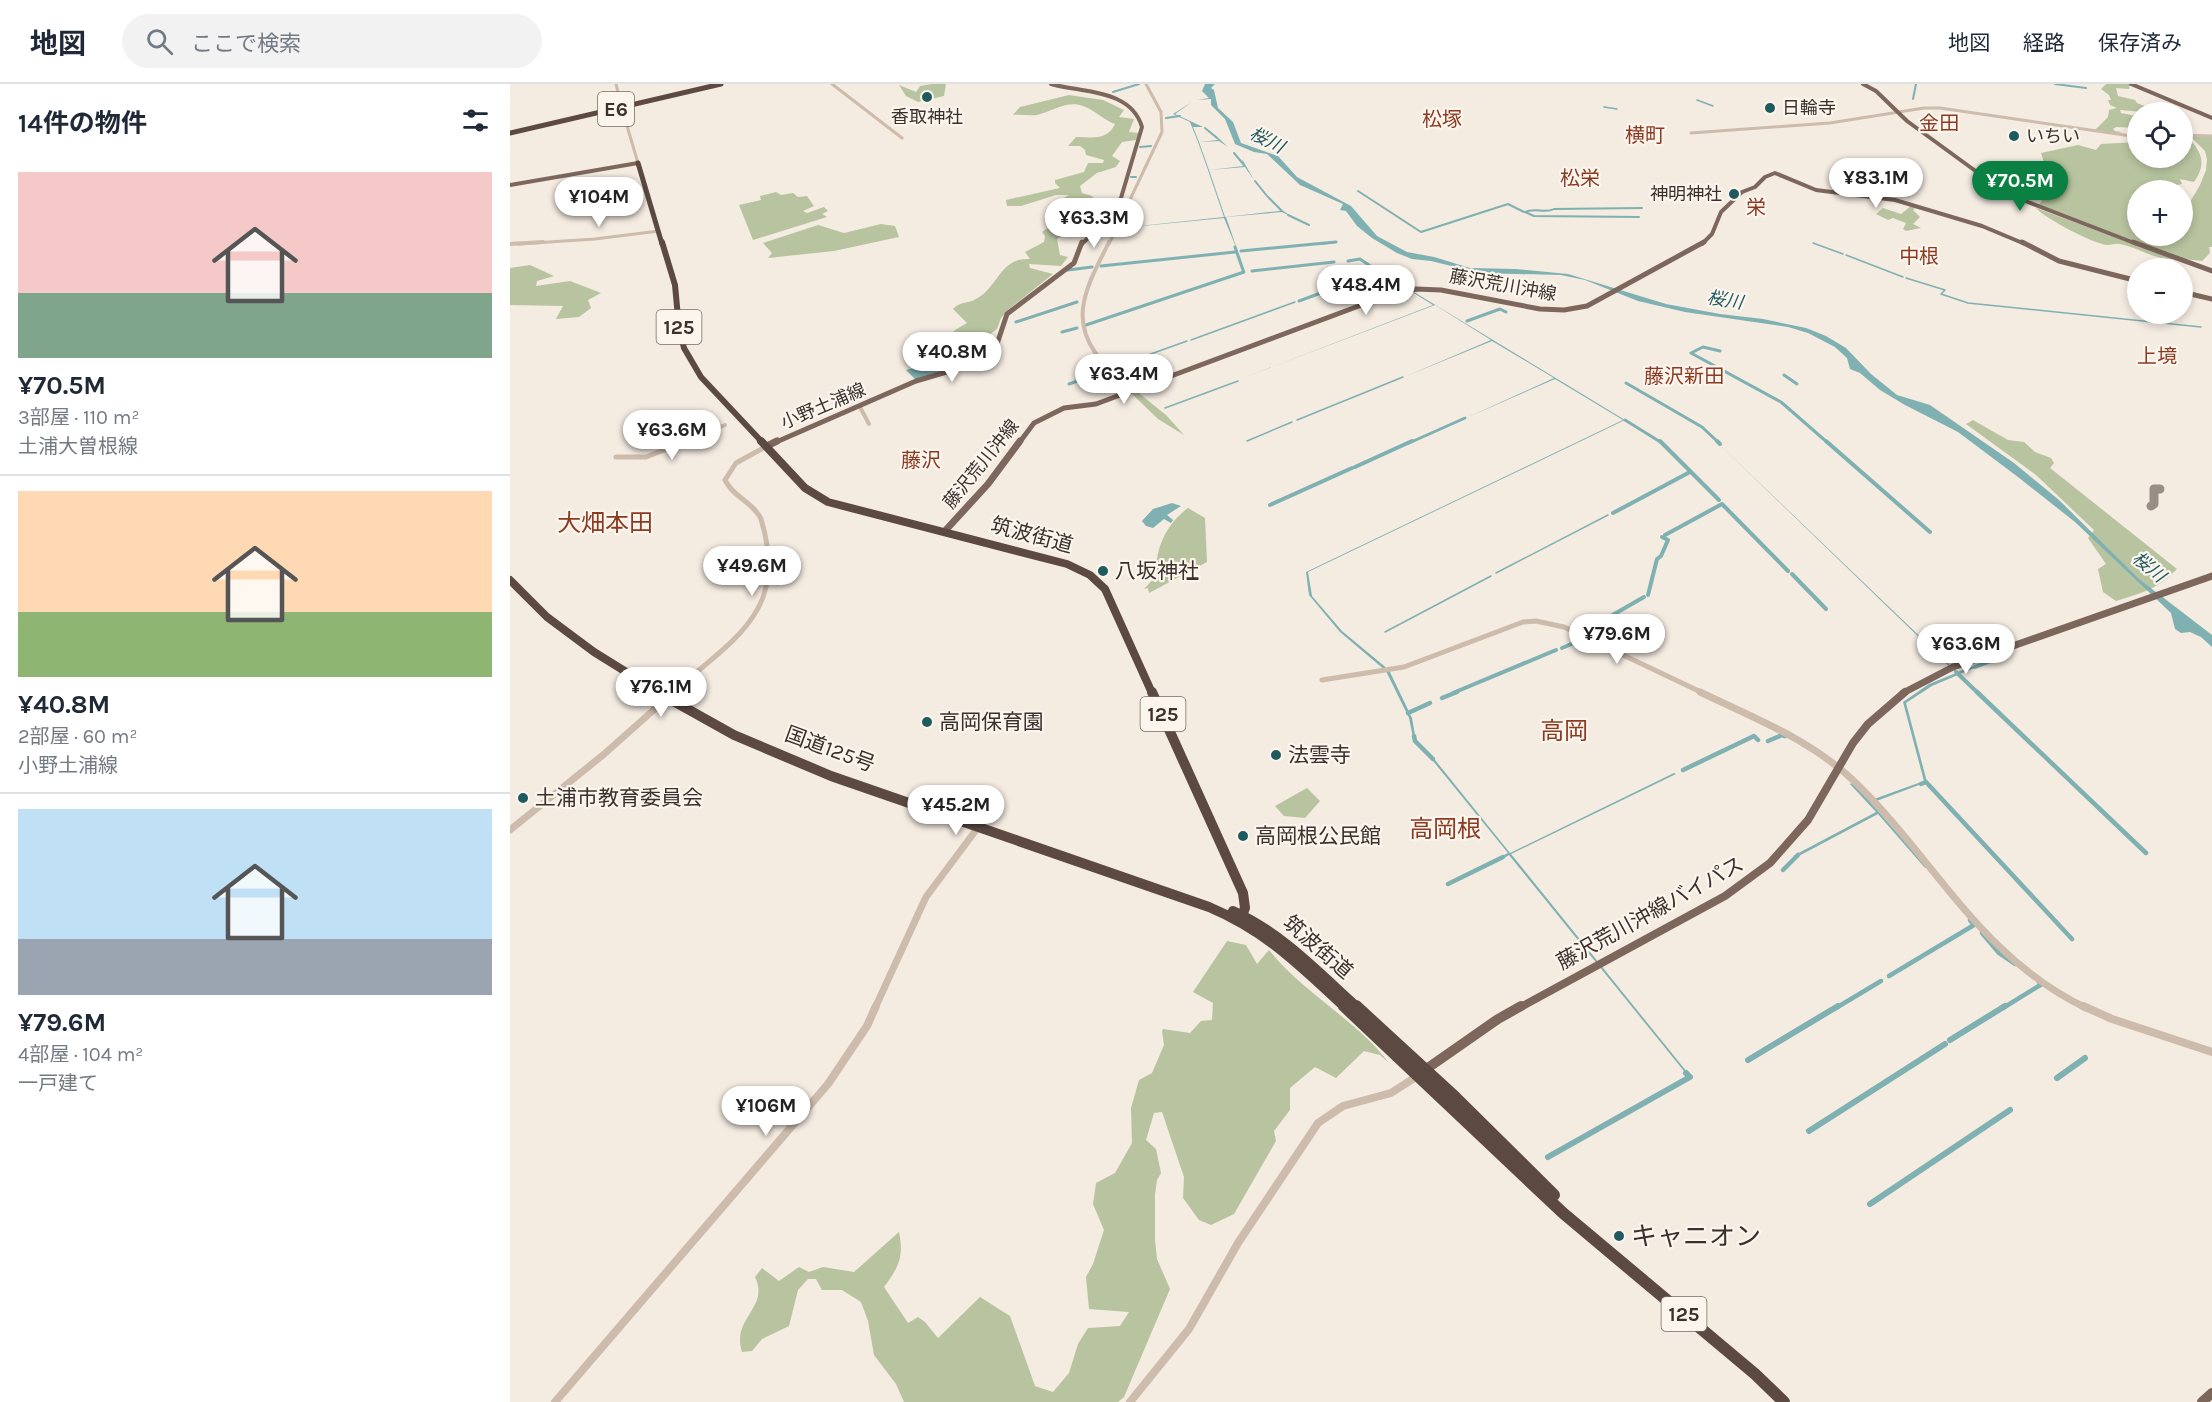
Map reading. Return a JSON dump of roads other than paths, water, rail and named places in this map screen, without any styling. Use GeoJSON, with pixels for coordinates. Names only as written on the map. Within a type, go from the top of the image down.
{"type":"FeatureCollection","features":[{"type":"Feature","properties":{"kind":"highway","name":"E6"},"geometry":{"type":"LineString","coordinates":[[510,132],[714,84]]}},
{"type":"Feature","properties":{"kind":"highway","name":"E6"},"geometry":{"type":"LineString","coordinates":[[510,132],[721,84]]}},
{"type":"Feature","properties":{"kind":"highway","name":"筑波街道"},"geometry":{"type":"LineString","coordinates":[[638,163],[675,285],[679,328],[686,353],[701,377],[806,488],[820,498],[1075,567],[1090,575],[1105,589],[1243,893],[1246,905],[1241,917],[1284,940],[1583,1229],[1755,1374],[1784,1402]]}},
{"type":"Feature","properties":{"kind":"highway","name":"国道125号"},"geometry":{"type":"LineString","coordinates":[[510,572],[542,604],[583,637],[669,696]]}},
{"type":"Feature","properties":{"kind":"highway","name":"国道125号"},"geometry":{"type":"LineString","coordinates":[[510,580],[533,604],[569,634],[669,696],[750,737],[800,759],[980,825],[1241,917]]}},
{"type":"Feature","properties":{"kind":"main road","name":"小野土浦線"},"geometry":{"type":"LineString","coordinates":[[766,446],[924,378],[977,364],[990,358],[1007,314],[1074,263],[1083,240],[1118,208],[1143,127],[1142,119],[1136,111],[1120,100],[1098,93],[1051,84]]}},
{"type":"Feature","properties":{"kind":"main road"},"geometry":{"type":"LineString","coordinates":[[1863,84],[1876,91],[1897,112],[1991,184],[2013,196],[2042,209],[2212,271]]}},
{"type":"Feature","properties":{"kind":"main road"},"geometry":{"type":"LineString","coordinates":[[2133,84],[2212,117]]}},
{"type":"Feature","properties":{"kind":"main road"},"geometry":{"type":"LineString","coordinates":[[510,185],[638,163]]}},
{"type":"Feature","properties":{"kind":"main road","name":"藤沢荒川沖線"},"geometry":{"type":"LineString","coordinates":[[944,532],[984,489],[1037,420],[1067,407],[1096,404],[1134,388],[1412,288],[1436,288],[1549,310],[1580,308],[1700,246],[1712,234],[1721,212],[1742,192],[1755,187],[1775,172],[1813,190],[1895,200],[1984,227],[2020,241],[2059,261],[2127,278]]}},
{"type":"Feature","properties":{"kind":"main road"},"geometry":{"type":"LineString","coordinates":[[2193,294],[2212,299]]}},
{"type":"Feature","properties":{"kind":"main road","name":"藤沢荒川沖線バイパス"},"geometry":{"type":"LineString","coordinates":[[1422,1072],[1506,1014],[1725,896],[1749,880],[1770,863],[1799,832],[1868,724],[1908,689],[1953,667],[2212,576]]}},
{"type":"Feature","properties":{"kind":"main road"},"geometry":{"type":"LineString","coordinates":[[2202,1402],[2212,1393]]}},
{"type":"Feature","properties":{"kind":"street","name":"筑波街道"},"geometry":{"type":"LineString","coordinates":[[615,84],[638,163]]}},
{"type":"Feature","properties":{"kind":"street"},"geometry":{"type":"LineString","coordinates":[[832,84],[902,138]]}},
{"type":"Feature","properties":{"kind":"street"},"geometry":{"type":"LineString","coordinates":[[1134,388],[1109,368],[1092,349],[1083,327],[1082,308],[1088,287],[1162,132],[1163,118],[1160,105],[1146,84]]}},
{"type":"Feature","properties":{"kind":"street"},"geometry":{"type":"LineString","coordinates":[[1691,133],[1830,123],[1876,118],[1897,112],[1948,108],[2127,136]]}},
{"type":"Feature","properties":{"kind":"street"},"geometry":{"type":"LineString","coordinates":[[2193,135],[2212,136]]}},
{"type":"Feature","properties":{"kind":"street"},"geometry":{"type":"LineString","coordinates":[[510,244],[596,239],[659,231]]}},
{"type":"Feature","properties":{"kind":"street"},"geometry":{"type":"LineString","coordinates":[[860,407],[869,424]]}},
{"type":"Feature","properties":{"kind":"street"},"geometry":{"type":"LineString","coordinates":[[616,457],[635,460],[649,458],[725,425]]}},
{"type":"Feature","properties":{"kind":"street"},"geometry":{"type":"LineString","coordinates":[[510,830],[603,755],[749,624],[767,592],[765,528],[759,514],[728,487],[725,480],[727,472],[734,465],[766,446]]}},
{"type":"Feature","properties":{"kind":"street"},"geometry":{"type":"LineString","coordinates":[[1322,680],[1404,667],[1514,624],[1531,621],[1556,624],[1798,739],[1829,757],[2005,954],[2039,979],[2091,1010],[2212,1052]]}},
{"type":"Feature","properties":{"kind":"street"},"geometry":{"type":"LineString","coordinates":[[555,1402],[828,1084],[870,1020],[926,897],[980,825]]}},
{"type":"Feature","properties":{"kind":"street"},"geometry":{"type":"LineString","coordinates":[[1130,1402],[1189,1329],[1238,1243],[1318,1123],[1333,1110],[1348,1103],[1388,1095],[1422,1072]]}},
{"type":"Feature","properties":{"kind":"water"},"geometry":{"type":"Polygon","coordinates":[[[1205,84],[1215,84],[1211,88],[1214,90],[1218,108],[1233,122],[1241,143],[1278,156],[1297,177],[1351,206],[1377,236],[1407,252],[1434,257],[1470,268],[1568,274],[1666,304],[1763,319],[1806,328],[1826,336],[1846,348],[1871,374],[1897,395],[1930,405],[2014,463],[2059,500],[2139,579],[2212,635],[2212,647],[2201,637],[2190,632],[2181,633],[2175,629],[2171,613],[2075,522],[1958,432],[1905,405],[1880,390],[1860,373],[1850,369],[1847,358],[1835,347],[1808,333],[1788,327],[1685,312],[1638,301],[1585,280],[1561,275],[1480,273],[1431,261],[1412,259],[1397,253],[1357,226],[1346,211],[1340,210],[1343,204],[1300,185],[1267,154],[1254,152],[1235,144],[1225,119],[1211,105],[1211,99],[1197,100],[1209,98],[1202,91],[1205,84]]]}},
{"type":"Feature","properties":{"kind":"water"},"geometry":{"type":"Polygon","coordinates":[[[1192,102],[1175,114],[1203,127],[1193,127],[1225,217],[1280,211],[1278,207],[1292,217],[1282,212],[1226,217],[1238,252],[1224,218],[1111,229],[1224,217],[1190,122],[1173,114],[1192,102]]]}},
{"type":"Feature","properties":{"kind":"water"},"geometry":{"type":"Polygon","coordinates":[[[1214,134],[1228,147],[1219,141],[1199,142],[1218,140],[1214,134]]]}},
{"type":"Feature","properties":{"kind":"water"},"geometry":{"type":"Polygon","coordinates":[[[1242,159],[1254,180],[1245,167],[1209,170],[1244,166],[1242,159]]]}},
{"type":"Feature","properties":{"kind":"water"},"geometry":{"type":"Polygon","coordinates":[[[1371,283],[1386,291],[1404,286],[1625,420],[1308,572],[1312,596],[1342,631],[1389,670],[1412,718],[1416,741],[1414,742],[1409,718],[1386,671],[1340,632],[1309,595],[1306,572],[1623,420],[1555,379],[1466,418],[1554,378],[1492,341],[1404,377],[1491,340],[1435,305],[1243,378],[1433,305],[1404,287],[1386,292],[1371,283]]]}},
{"type":"Feature","properties":{"kind":"water"},"geometry":{"type":"Polygon","coordinates":[[[986,338],[987,351],[981,360],[957,367],[948,355],[976,341],[986,338]]]}},
{"type":"Feature","properties":{"kind":"water"},"geometry":{"type":"Polygon","coordinates":[[[938,356],[943,358],[948,369],[915,379],[906,370],[920,366],[938,356]]]}},
{"type":"Feature","properties":{"kind":"water"},"geometry":{"type":"Polygon","coordinates":[[[1719,444],[1957,672],[1979,666],[1932,686],[1906,703],[1927,782],[1871,803],[1927,867],[1925,868],[1878,814],[1795,858],[1793,856],[1876,812],[1850,784],[1852,783],[1874,799],[1924,781],[1903,702],[1929,684],[1956,673],[1719,444]]]}},
{"type":"Feature","properties":{"kind":"water"},"geometry":{"type":"Polygon","coordinates":[[[1172,503],[1181,506],[1167,515],[1173,520],[1171,523],[1164,519],[1153,528],[1146,526],[1142,521],[1153,509],[1172,503]]]}},
{"type":"Feature","properties":{"kind":"water"},"geometry":{"type":"Polygon","coordinates":[[[1431,755],[1510,853],[1676,774],[1511,854],[1691,1077],[1509,855],[1504,858],[1502,856],[1508,853],[1429,756],[1431,755]]]}},
{"type":"Feature","properties":{"kind":"waterway"},"geometry":{"type":"LineString","coordinates":[[1113,92],[1139,84]]}},
{"type":"Feature","properties":{"kind":"waterway"},"geometry":{"type":"LineString","coordinates":[[1913,99],[1916,84]]}},
{"type":"Feature","properties":{"kind":"waterway"},"geometry":{"type":"LineString","coordinates":[[2055,84],[2086,88]]}},
{"type":"Feature","properties":{"kind":"waterway"},"geometry":{"type":"LineString","coordinates":[[1697,100],[1713,106]]}},
{"type":"Feature","properties":{"kind":"waterway"},"geometry":{"type":"LineString","coordinates":[[1604,107],[1617,109]]}},
{"type":"Feature","properties":{"kind":"waterway"},"geometry":{"type":"LineString","coordinates":[[1166,118],[1180,116]]}},
{"type":"Feature","properties":{"kind":"waterway"},"geometry":{"type":"LineString","coordinates":[[1205,128],[1217,138]]}},
{"type":"Feature","properties":{"kind":"waterway"},"geometry":{"type":"LineString","coordinates":[[1140,147],[1151,146]]}},
{"type":"Feature","properties":{"kind":"waterway"},"geometry":{"type":"LineString","coordinates":[[1234,153],[1244,165]]}},
{"type":"Feature","properties":{"kind":"waterway"},"geometry":{"type":"LineString","coordinates":[[1131,177],[1136,177]]}},
{"type":"Feature","properties":{"kind":"waterway"},"geometry":{"type":"LineString","coordinates":[[1255,181],[1267,196]]}},
{"type":"Feature","properties":{"kind":"waterway"},"geometry":{"type":"LineString","coordinates":[[1358,191],[1421,232],[1508,204],[1524,212]]}},
{"type":"Feature","properties":{"kind":"waterway"},"geometry":{"type":"LineString","coordinates":[[1268,197],[1281,210]]}},
{"type":"Feature","properties":{"kind":"waterway"},"geometry":{"type":"LineString","coordinates":[[1639,217],[1534,216],[1525,212],[1554,209],[1642,208]]}},
{"type":"Feature","properties":{"kind":"waterway"},"geometry":{"type":"LineString","coordinates":[[1288,215],[1309,225]]}},
{"type":"Feature","properties":{"kind":"waterway"},"geometry":{"type":"LineString","coordinates":[[1098,230],[1111,229]]}},
{"type":"Feature","properties":{"kind":"waterway"},"geometry":{"type":"LineString","coordinates":[[1241,251],[1336,242],[1320,244]]}},
{"type":"Feature","properties":{"kind":"waterway"},"geometry":{"type":"LineString","coordinates":[[1813,243],[1843,254]]}},
{"type":"Feature","properties":{"kind":"waterway"},"geometry":{"type":"LineString","coordinates":[[1235,247],[1243,270]]}},
{"type":"Feature","properties":{"kind":"waterway"},"geometry":{"type":"LineString","coordinates":[[1101,266],[1235,252]]}},
{"type":"Feature","properties":{"kind":"waterway"},"geometry":{"type":"LineString","coordinates":[[1846,255],[1903,277]]}},
{"type":"Feature","properties":{"kind":"waterway"},"geometry":{"type":"LineString","coordinates":[[1348,261],[1360,259],[1382,274],[1370,279],[1376,286]]}},
{"type":"Feature","properties":{"kind":"waterway"},"geometry":{"type":"LineString","coordinates":[[1252,271],[1334,262]]}},
{"type":"Feature","properties":{"kind":"waterway"},"geometry":{"type":"LineString","coordinates":[[1068,270],[1092,267]]}},
{"type":"Feature","properties":{"kind":"waterway"},"geometry":{"type":"LineString","coordinates":[[1086,325],[1244,272]]}},
{"type":"Feature","properties":{"kind":"waterway"},"geometry":{"type":"LineString","coordinates":[[1299,301],[1378,272]]}},
{"type":"Feature","properties":{"kind":"waterway"},"geometry":{"type":"LineString","coordinates":[[1906,278],[1945,290],[1941,294],[1968,303],[2201,327]]}},
{"type":"Feature","properties":{"kind":"waterway"},"geometry":{"type":"LineString","coordinates":[[1016,322],[1077,302]]}},
{"type":"Feature","properties":{"kind":"waterway"},"geometry":{"type":"LineString","coordinates":[[1191,340],[1295,302]]}},
{"type":"Feature","properties":{"kind":"waterway"},"geometry":{"type":"LineString","coordinates":[[1467,321],[1500,309],[1506,312]]}},
{"type":"Feature","properties":{"kind":"waterway"},"geometry":{"type":"LineString","coordinates":[[1062,332],[1077,328]]}},
{"type":"Feature","properties":{"kind":"waterway"},"geometry":{"type":"LineString","coordinates":[[1112,368],[1187,341]]}},
{"type":"Feature","properties":{"kind":"waterway"},"geometry":{"type":"LineString","coordinates":[[1720,351],[1703,347],[1691,353],[1781,402],[1828,443]]}},
{"type":"Feature","properties":{"kind":"waterway"},"geometry":{"type":"LineString","coordinates":[[1069,384],[1103,372]]}},
{"type":"Feature","properties":{"kind":"waterway"},"geometry":{"type":"LineString","coordinates":[[1784,375],[1797,384]]}},
{"type":"Feature","properties":{"kind":"waterway"},"geometry":{"type":"LineString","coordinates":[[1297,420],[1403,377]]}},
{"type":"Feature","properties":{"kind":"waterway"},"geometry":{"type":"LineString","coordinates":[[1165,408],[1238,381]]}},
{"type":"Feature","properties":{"kind":"waterway"},"geometry":{"type":"LineString","coordinates":[[1626,383],[1702,427],[1719,443]]}},
{"type":"Feature","properties":{"kind":"waterway"},"geometry":{"type":"LineString","coordinates":[[1409,443],[1465,418]]}},
{"type":"Feature","properties":{"kind":"waterway"},"geometry":{"type":"LineString","coordinates":[[1625,420],[1662,443]]}},
{"type":"Feature","properties":{"kind":"waterway"},"geometry":{"type":"LineString","coordinates":[[1247,441],[1292,422]]}},
{"type":"Feature","properties":{"kind":"waterway"},"geometry":{"type":"LineString","coordinates":[[1355,467],[1412,441]]}},
{"type":"Feature","properties":{"kind":"waterway"},"geometry":{"type":"LineString","coordinates":[[1826,441],[1930,532]]}},
{"type":"Feature","properties":{"kind":"waterway"},"geometry":{"type":"LineString","coordinates":[[1662,443],[1719,500]]}},
{"type":"Feature","properties":{"kind":"waterway"},"geometry":{"type":"LineString","coordinates":[[1270,505],[1352,468]]}},
{"type":"Feature","properties":{"kind":"waterway"},"geometry":{"type":"LineString","coordinates":[[1613,513],[1690,472]]}},
{"type":"Feature","properties":{"kind":"waterway"},"geometry":{"type":"LineString","coordinates":[[1665,535],[1722,504],[1788,571]]}},
{"type":"Feature","properties":{"kind":"waterway"},"geometry":{"type":"LineString","coordinates":[[1496,573],[1608,515]]}},
{"type":"Feature","properties":{"kind":"waterway"},"geometry":{"type":"LineString","coordinates":[[1648,595],[1657,559],[1661,556],[1668,540],[1662,537]]}},
{"type":"Feature","properties":{"kind":"waterway"},"geometry":{"type":"LineString","coordinates":[[1792,574],[1826,609]]}},
{"type":"Feature","properties":{"kind":"waterway"},"geometry":{"type":"LineString","coordinates":[[1385,632],[1491,576]]}},
{"type":"Feature","properties":{"kind":"waterway"},"geometry":{"type":"LineString","coordinates":[[1583,632],[1644,597]]}},
{"type":"Feature","properties":{"kind":"waterway"},"geometry":{"type":"LineString","coordinates":[[1562,648],[1583,639],[1579,637]]}},
{"type":"Feature","properties":{"kind":"waterway"},"geometry":{"type":"LineString","coordinates":[[1453,693],[1556,650]]}},
{"type":"Feature","properties":{"kind":"waterway"},"geometry":{"type":"LineString","coordinates":[[1975,667],[2004,656]]}},
{"type":"Feature","properties":{"kind":"waterway"},"geometry":{"type":"LineString","coordinates":[[1956,672],[1978,693]]}},
{"type":"Feature","properties":{"kind":"waterway"},"geometry":{"type":"LineString","coordinates":[[1442,698],[1457,692]]}},
{"type":"Feature","properties":{"kind":"waterway"},"geometry":{"type":"LineString","coordinates":[[1977,692],[2146,853]]}},
{"type":"Feature","properties":{"kind":"waterway"},"geometry":{"type":"LineString","coordinates":[[1408,713],[1430,703]]}},
{"type":"Feature","properties":{"kind":"waterway"},"geometry":{"type":"LineString","coordinates":[[1768,741],[1782,735],[1785,736]]}},
{"type":"Feature","properties":{"kind":"waterway"},"geometry":{"type":"LineString","coordinates":[[1414,736],[1415,741],[1433,759]]}},
{"type":"Feature","properties":{"kind":"waterway"},"geometry":{"type":"LineString","coordinates":[[1683,770],[1754,736],[1758,740]]}},
{"type":"Feature","properties":{"kind":"waterway"},"geometry":{"type":"LineString","coordinates":[[1921,784],[1926,782],[2072,939]]}},
{"type":"Feature","properties":{"kind":"waterway"},"geometry":{"type":"LineString","coordinates":[[1783,870],[1798,855]]}},
{"type":"Feature","properties":{"kind":"waterway"},"geometry":{"type":"LineString","coordinates":[[1448,884],[1503,857]]}},
{"type":"Feature","properties":{"kind":"waterway"},"geometry":{"type":"LineString","coordinates":[[1889,976],[1974,925],[1970,920]]}},
{"type":"Feature","properties":{"kind":"waterway"},"geometry":{"type":"LineString","coordinates":[[1982,933],[1999,953],[2015,964]]}},
{"type":"Feature","properties":{"kind":"waterway"},"geometry":{"type":"LineString","coordinates":[[1836,1008],[1881,981]]}},
{"type":"Feature","properties":{"kind":"waterway"},"geometry":{"type":"LineString","coordinates":[[2003,1008],[2042,984],[2039,982]]}},
{"type":"Feature","properties":{"kind":"waterway"},"geometry":{"type":"LineString","coordinates":[[1748,1060],[1838,1006]]}},
{"type":"Feature","properties":{"kind":"waterway"},"geometry":{"type":"LineString","coordinates":[[1950,1040],[2005,1006]]}},
{"type":"Feature","properties":{"kind":"waterway"},"geometry":{"type":"LineString","coordinates":[[1809,1131],[1945,1044]]}},
{"type":"Feature","properties":{"kind":"waterway"},"geometry":{"type":"LineString","coordinates":[[2057,1078],[2085,1058]]}},
{"type":"Feature","properties":{"kind":"waterway"},"geometry":{"type":"LineString","coordinates":[[1548,1157],[1690,1077],[1686,1073]]}},
{"type":"Feature","properties":{"kind":"waterway"},"geometry":{"type":"LineString","coordinates":[[1870,1204],[2010,1110]]}},
{"type":"Feature","properties":{"kind":"place","name":"香取神社"},"geometry":{"type":"Point","coordinates":[927,97]}},
{"type":"Feature","properties":{"kind":"place","name":"日輪寺"},"geometry":{"type":"Point","coordinates":[1770,108]}},
{"type":"Feature","properties":{"kind":"place","name":"いちい"},"geometry":{"type":"Point","coordinates":[2014,136]}},
{"type":"Feature","properties":{"kind":"place","name":"神明神社"},"geometry":{"type":"Point","coordinates":[1734,194]}},
{"type":"Feature","properties":{"kind":"place","name":"八坂神社"},"geometry":{"type":"Point","coordinates":[1103,571]}},
{"type":"Feature","properties":{"kind":"place","name":"高岡保育園"},"geometry":{"type":"Point","coordinates":[927,722]}},
{"type":"Feature","properties":{"kind":"place","name":"法雲寺"},"geometry":{"type":"Point","coordinates":[1276,755]}},
{"type":"Feature","properties":{"kind":"place","name":"土浦市教育委員会"},"geometry":{"type":"Point","coordinates":[523,798]}},
{"type":"Feature","properties":{"kind":"place","name":"高岡根公民館"},"geometry":{"type":"Point","coordinates":[1243,836]}},
{"type":"Feature","properties":{"kind":"place","name":"キャニオン"},"geometry":{"type":"Point","coordinates":[1619,1236]}},
{"type":"Feature","properties":{"kind":"district","name":"松塚"},"geometry":{"type":"Point","coordinates":[1442,119]}},
{"type":"Feature","properties":{"kind":"district","name":"金田"},"geometry":{"type":"Point","coordinates":[1939,123]}},
{"type":"Feature","properties":{"kind":"district","name":"横町"},"geometry":{"type":"Point","coordinates":[1645,135]}},
{"type":"Feature","properties":{"kind":"district","name":"松栄"},"geometry":{"type":"Point","coordinates":[1580,178]}},
{"type":"Feature","properties":{"kind":"district","name":"栄"},"geometry":{"type":"Point","coordinates":[1756,207]}},
{"type":"Feature","properties":{"kind":"district","name":"中根"},"geometry":{"type":"Point","coordinates":[1919,256]}},
{"type":"Feature","properties":{"kind":"district","name":"上境"},"geometry":{"type":"Point","coordinates":[2157,356]}},
{"type":"Feature","properties":{"kind":"district","name":"藤沢新田"},"geometry":{"type":"Point","coordinates":[1684,376]}},
{"type":"Feature","properties":{"kind":"district","name":"藤沢"},"geometry":{"type":"Point","coordinates":[921,460]}},
{"type":"Feature","properties":{"kind":"district","name":"大畑本田"},"geometry":{"type":"Point","coordinates":[605,523]}},
{"type":"Feature","properties":{"kind":"district","name":"高岡"},"geometry":{"type":"Point","coordinates":[1564,731]}},
{"type":"Feature","properties":{"kind":"district","name":"高岡根"},"geometry":{"type":"Point","coordinates":[1445,829]}},
{"type":"Feature","properties":{"kind":"water label","name":"桜川"},"geometry":{"type":"Point","coordinates":[1267,140]}},
{"type":"Feature","properties":{"kind":"water label","name":"桜川"},"geometry":{"type":"Point","coordinates":[1725,300]}},
{"type":"Feature","properties":{"kind":"water label","name":"桜川"},"geometry":{"type":"Point","coordinates":[2149,567]}}]}
